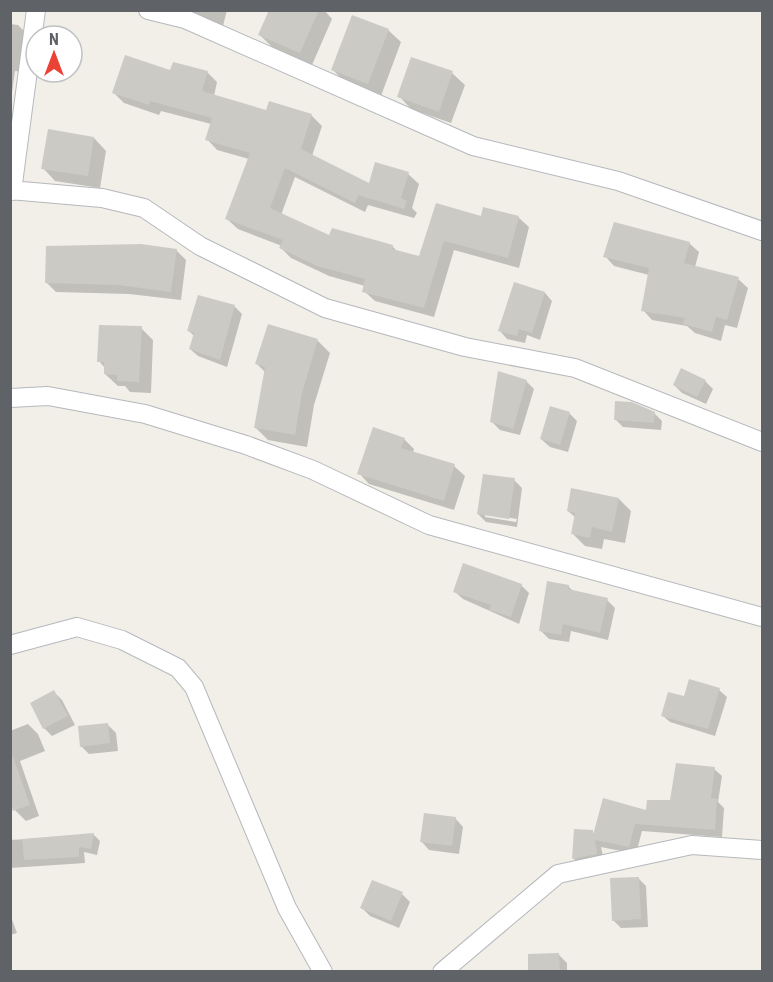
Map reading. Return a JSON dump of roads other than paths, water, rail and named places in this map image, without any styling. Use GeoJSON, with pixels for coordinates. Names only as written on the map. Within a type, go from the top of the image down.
{"type":"FeatureCollection","features":[{"type":"Feature","properties":{"kind":"street"},"geometry":{"type":"LineString","coordinates":[[36,10],[11,190],[102,198],[144,208],[200,246],[324,308],[465,348],[574,368],[762,442]]}},
{"type":"Feature","properties":{"kind":"street"},"geometry":{"type":"LineString","coordinates":[[148,10],[185,19],[473,146],[618,181],[762,231]]}},
{"type":"Feature","properties":{"kind":"street"},"geometry":{"type":"LineString","coordinates":[[10,398],[48,396],[145,414],[246,445],[313,470],[429,525],[762,616]]}},
{"type":"Feature","properties":{"kind":"street"},"geometry":{"type":"LineString","coordinates":[[10,645],[77,627],[122,640],[178,668],[194,687],[287,908],[323,972]]}},
{"type":"Feature","properties":{"kind":"street"},"geometry":{"type":"LineString","coordinates":[[442,972],[558,874],[692,845],[762,850]]}}]}
